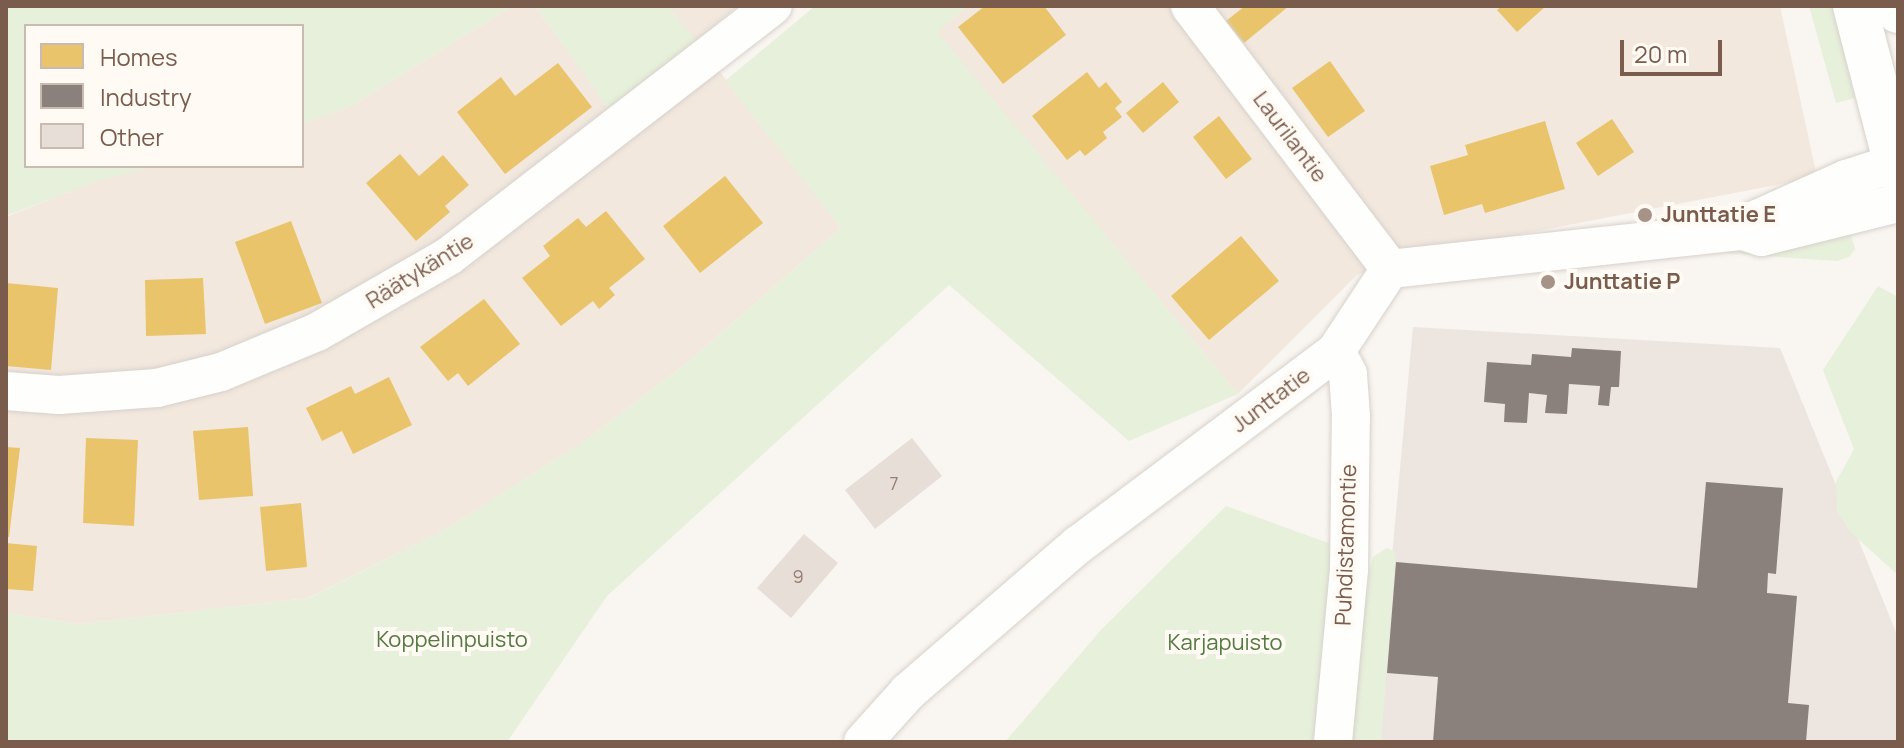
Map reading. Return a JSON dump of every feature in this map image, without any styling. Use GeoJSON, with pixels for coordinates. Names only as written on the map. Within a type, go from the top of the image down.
{"type":"FeatureCollection","features":[{"type":"Feature","properties":{"kind":"street","name":"Räätykäntie"},"geometry":{"type":"LineString","coordinates":[[6,391],[59,395],[157,388],[221,372],[317,332],[449,256],[773,6]]}},
{"type":"Feature","properties":{"kind":"street","name":"Laurilantie"},"geometry":{"type":"LineString","coordinates":[[1190,6],[1390,269]]}},
{"type":"Feature","properties":{"kind":"street"},"geometry":{"type":"LineString","coordinates":[[1390,269],[1742,231],[1846,179],[1897,175],[1855,6]]}},
{"type":"Feature","properties":{"kind":"street","name":"Junttatie"},"geometry":{"type":"LineString","coordinates":[[863,742],[908,692],[1078,545],[1336,351],[1390,269]]}},
{"type":"Feature","properties":{"kind":"street","name":"Puhdistamontie"},"geometry":{"type":"LineString","coordinates":[[1333,742],[1349,570],[1351,416],[1348,374],[1336,351]]}},
{"type":"Feature","properties":{"kind":"shaded area"},"geometry":{"type":"Polygon","coordinates":[[[512,6],[535,6],[611,111],[696,41],[841,228],[687,363],[582,443],[443,531],[308,598],[79,624],[6,613],[6,217],[101,179],[149,168],[304,168],[304,123],[353,105],[512,6]]]}},
{"type":"Feature","properties":{"kind":"shaded area"},"geometry":{"type":"Polygon","coordinates":[[[667,6],[738,6],[696,41],[667,6]]]}},
{"type":"Feature","properties":{"kind":"shaded area"},"geometry":{"type":"Polygon","coordinates":[[[968,6],[1780,6],[1817,177],[1412,255],[1357,275],[1238,394],[936,32],[968,6]]]}},
{"type":"Feature","properties":{"kind":"shaded area"},"geometry":{"type":"Polygon","coordinates":[[[1413,327],[1780,348],[1898,637],[1898,742],[1375,742],[1413,327]]]}},
{"type":"Feature","properties":{"kind":"green space"},"geometry":{"type":"Polygon","coordinates":[[[6,6],[512,6],[353,105],[304,123],[304,24],[24,24],[24,168],[150,168],[101,180],[6,216],[6,6]]]}},
{"type":"Feature","properties":{"kind":"green space"},"geometry":{"type":"Polygon","coordinates":[[[535,6],[667,6],[696,40],[611,112],[535,6]]]}},
{"type":"Feature","properties":{"kind":"green space","name":"Koppelinpuisto"},"geometry":{"type":"Polygon","coordinates":[[[815,6],[968,6],[937,32],[1238,394],[1129,441],[949,285],[607,596],[507,742],[6,742],[6,613],[79,624],[309,598],[443,531],[582,443],[687,363],[841,228],[725,81],[815,6]]]}},
{"type":"Feature","properties":{"kind":"green space"},"geometry":{"type":"Polygon","coordinates":[[[1809,6],[1832,6],[1855,98],[1836,103],[1809,6]]]}},
{"type":"Feature","properties":{"kind":"green space"},"geometry":{"type":"Polygon","coordinates":[[[1849,229],[1855,249],[1849,257],[1837,261],[1722,253],[1849,229]]]}},
{"type":"Feature","properties":{"kind":"green space"},"geometry":{"type":"Polygon","coordinates":[[[1878,286],[1898,297],[1898,575],[1850,532],[1837,511],[1836,482],[1854,449],[1823,370],[1878,286]]]}},
{"type":"Feature","properties":{"kind":"green space","name":"Karjapuisto"},"geometry":{"type":"Polygon","coordinates":[[[1226,506],[1334,545],[1313,742],[1005,742],[1101,630],[1226,506]]]}},
{"type":"Feature","properties":{"kind":"green space"},"geometry":{"type":"Polygon","coordinates":[[[1387,548],[1396,552],[1381,742],[1349,742],[1369,572],[1373,557],[1387,548]]]}},
{"type":"Feature","properties":{"kind":"building: Homes"},"geometry":{"type":"Polygon","coordinates":[[[985,6],[1044,6],[1066,35],[1003,84],[958,27],[985,6]]]}},
{"type":"Feature","properties":{"kind":"building: Homes"},"geometry":{"type":"Polygon","coordinates":[[[1245,6],[1289,6],[1244,43],[1226,21],[1245,6]]]}},
{"type":"Feature","properties":{"kind":"building: Homes"},"geometry":{"type":"Polygon","coordinates":[[[1502,6],[1546,6],[1517,32],[1497,10],[1502,6]]]}},
{"type":"Feature","properties":{"kind":"building: Homes"},"geometry":{"type":"Polygon","coordinates":[[[1330,61],[1365,111],[1328,137],[1292,88],[1330,61]]]}},
{"type":"Feature","properties":{"kind":"building: Homes"},"geometry":{"type":"Polygon","coordinates":[[[558,63],[592,107],[505,174],[457,112],[501,77],[515,96],[558,63]]]}},
{"type":"Feature","properties":{"kind":"building: Homes"},"geometry":{"type":"Polygon","coordinates":[[[1087,72],[1099,88],[1106,82],[1122,102],[1115,108],[1122,117],[1103,132],[1107,138],[1085,156],[1080,150],[1067,160],[1032,116],[1087,72]]]}},
{"type":"Feature","properties":{"kind":"building: Homes"},"geometry":{"type":"Polygon","coordinates":[[[1163,82],[1179,102],[1143,133],[1126,113],[1163,82]]]}},
{"type":"Feature","properties":{"kind":"building: Homes"},"geometry":{"type":"Polygon","coordinates":[[[1219,116],[1252,159],[1226,179],[1193,137],[1219,116]]]}},
{"type":"Feature","properties":{"kind":"building: Homes"},"geometry":{"type":"Polygon","coordinates":[[[1612,119],[1634,152],[1598,176],[1576,143],[1612,119]]]}},
{"type":"Feature","properties":{"kind":"building: Homes"},"geometry":{"type":"Polygon","coordinates":[[[1545,121],[1565,189],[1485,213],[1482,204],[1444,215],[1430,166],[1468,155],[1465,145],[1545,121]]]}},
{"type":"Feature","properties":{"kind":"building: Homes"},"geometry":{"type":"Polygon","coordinates":[[[400,154],[419,176],[443,155],[469,185],[445,206],[450,212],[416,241],[366,183],[400,154]]]}},
{"type":"Feature","properties":{"kind":"building: Homes"},"geometry":{"type":"Polygon","coordinates":[[[725,176],[763,223],[700,273],[663,226],[725,176]]]}},
{"type":"Feature","properties":{"kind":"building: Homes"},"geometry":{"type":"Polygon","coordinates":[[[606,211],[645,259],[609,288],[615,295],[599,309],[593,301],[561,326],[522,278],[550,256],[543,246],[578,218],[586,227],[606,211]]]}},
{"type":"Feature","properties":{"kind":"building: Homes"},"geometry":{"type":"Polygon","coordinates":[[[291,221],[322,303],[265,324],[235,242],[291,221]]]}},
{"type":"Feature","properties":{"kind":"building: Homes"},"geometry":{"type":"Polygon","coordinates":[[[1241,236],[1279,281],[1209,340],[1171,296],[1241,236]]]}},
{"type":"Feature","properties":{"kind":"building: Homes"},"geometry":{"type":"Polygon","coordinates":[[[203,278],[206,334],[146,336],[145,280],[203,278]]]}},
{"type":"Feature","properties":{"kind":"building: Homes"},"geometry":{"type":"Polygon","coordinates":[[[6,283],[58,288],[51,370],[6,366],[6,283]]]}},
{"type":"Feature","properties":{"kind":"building: Homes"},"geometry":{"type":"Polygon","coordinates":[[[484,299],[520,344],[468,386],[458,373],[448,381],[420,347],[484,299]]]}},
{"type":"Feature","properties":{"kind":"building: Homes"},"geometry":{"type":"Polygon","coordinates":[[[389,377],[412,425],[353,454],[342,431],[322,441],[306,408],[351,386],[355,394],[389,377]]]}},
{"type":"Feature","properties":{"kind":"building: Homes"},"geometry":{"type":"Polygon","coordinates":[[[248,427],[253,496],[199,500],[193,431],[248,427]]]}},
{"type":"Feature","properties":{"kind":"building: Homes"},"geometry":{"type":"Polygon","coordinates":[[[86,438],[138,440],[134,526],[83,523],[86,438]]]}},
{"type":"Feature","properties":{"kind":"building: Homes"},"geometry":{"type":"Polygon","coordinates":[[[6,447],[20,448],[9,537],[6,536],[6,447]]]}},
{"type":"Feature","properties":{"kind":"building: Homes"},"geometry":{"type":"Polygon","coordinates":[[[301,503],[307,567],[266,571],[260,507],[301,503]]]}},
{"type":"Feature","properties":{"kind":"building: Homes"},"geometry":{"type":"Polygon","coordinates":[[[6,543],[37,546],[33,591],[6,589],[6,543]]]}},
{"type":"Feature","properties":{"kind":"building: Industry"},"geometry":{"type":"Polygon","coordinates":[[[1572,348],[1621,351],[1619,387],[1611,387],[1609,406],[1598,405],[1600,386],[1569,384],[1567,414],[1545,413],[1547,395],[1529,393],[1527,423],[1504,422],[1505,404],[1484,402],[1487,362],[1531,365],[1532,354],[1571,357],[1572,348]]]}},
{"type":"Feature","properties":{"kind":"building: Industry"},"geometry":{"type":"Polygon","coordinates":[[[1706,482],[1783,488],[1776,574],[1768,573],[1767,593],[1797,596],[1788,703],[1809,705],[1806,742],[1433,742],[1438,677],[1387,673],[1396,562],[1697,588],[1706,482]]]}},
{"type":"Feature","properties":{"kind":"building: Other"},"geometry":{"type":"Polygon","coordinates":[[[912,438],[942,476],[875,529],[845,490],[912,438]]]}},
{"type":"Feature","properties":{"kind":"building: Other"},"geometry":{"type":"Polygon","coordinates":[[[804,534],[838,563],[791,618],[757,588],[804,534]]]}},
{"type":"Feature","properties":{"kind":"place","name":"Junttatie E"},"geometry":{"type":"Point","coordinates":[1645,215]}},
{"type":"Feature","properties":{"kind":"place","name":"Junttatie P"},"geometry":{"type":"Point","coordinates":[1548,282]}}]}
